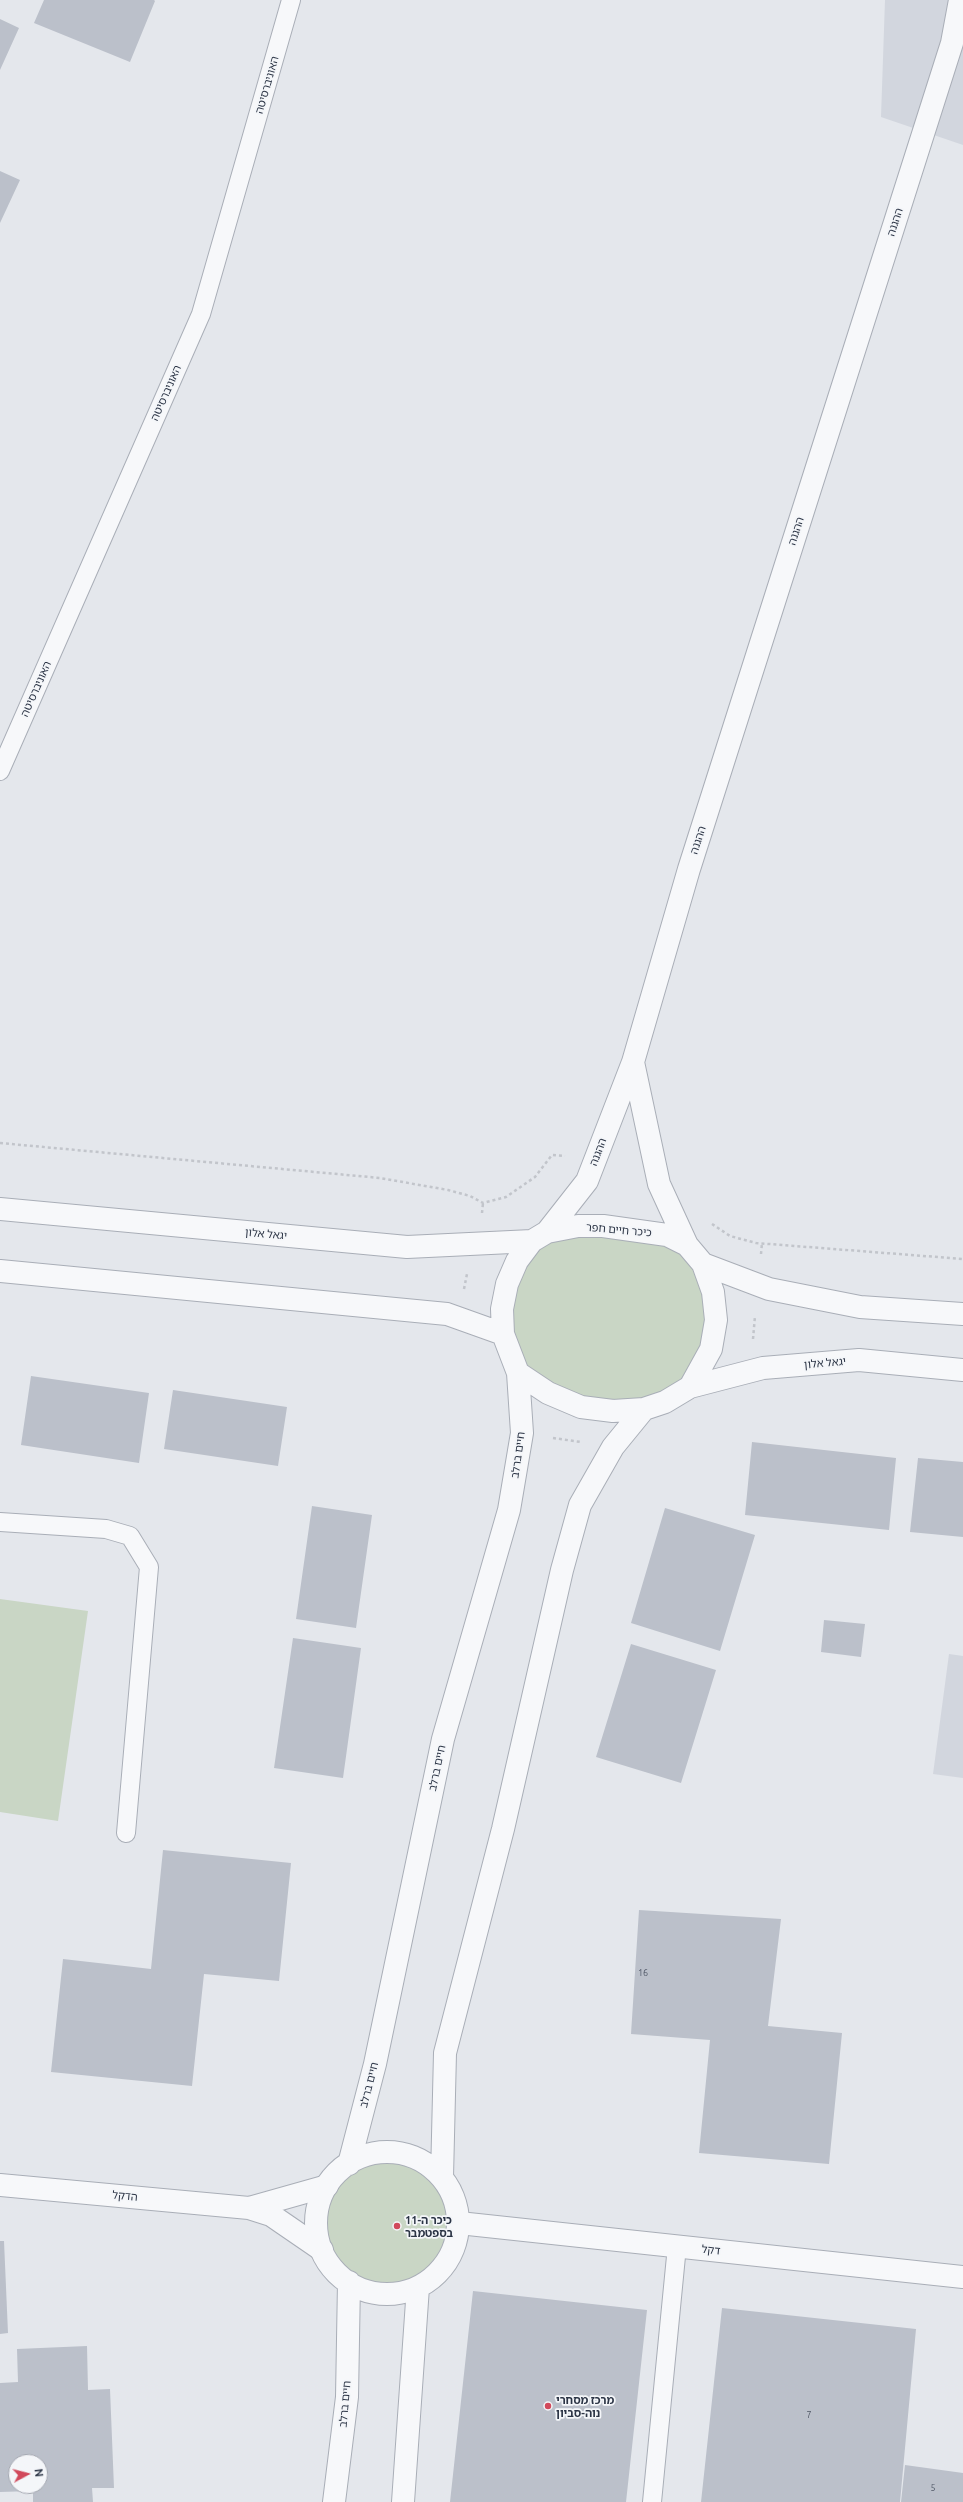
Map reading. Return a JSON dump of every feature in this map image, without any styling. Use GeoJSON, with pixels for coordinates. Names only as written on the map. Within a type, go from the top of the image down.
{"type":"FeatureCollection","features":[{"type":"Feature","properties":{"kind":"street","name":"ההגנה"},"geometry":{"type":"LineString","coordinates":[[539,1237],[587,1180],[633,1062],[689,869],[957,44],[960,0]]}},
{"type":"Feature","properties":{"kind":"street","name":"ההגנה"},"geometry":{"type":"LineString","coordinates":[[633,1062],[659,1184],[687,1245]]}},
{"type":"Feature","properties":{"kind":"street","name":"יגאל אלון"},"geometry":{"type":"LineString","coordinates":[[0,1209],[407,1247],[539,1237]]}},
{"type":"Feature","properties":{"kind":"street","name":"כיכר חיים חפר"},"geometry":{"type":"LineString","coordinates":[[539,1237],[578,1226],[603,1226],[667,1235],[687,1245],[703,1264],[713,1292],[716,1320],[711,1349],[690,1387]]}},
{"type":"Feature","properties":{"kind":"street"},"geometry":{"type":"LineString","coordinates":[[539,1237],[516,1261],[506,1284],[502,1309],[504,1334],[518,1373],[548,1393],[581,1407],[613,1411],[644,1409],[665,1402],[690,1387]]}},
{"type":"Feature","properties":{"kind":"street"},"geometry":{"type":"LineString","coordinates":[[703,1264],[769,1289],[860,1307],[963,1314]]}},
{"type":"Feature","properties":{"kind":"street"},"geometry":{"type":"LineString","coordinates":[[0,1270],[447,1314],[504,1334]]}},
{"type":"Feature","properties":{"kind":"street","name":"יגאל אלון"},"geometry":{"type":"LineString","coordinates":[[690,1387],[763,1368],[859,1360],[963,1370]]}},
{"type":"Feature","properties":{"kind":"street","name":"חיים ברלב"},"geometry":{"type":"LineString","coordinates":[[349,2164],[375,2064],[443,1739],[509,1510],[522,1433],[518,1373]]}},
{"type":"Feature","properties":{"kind":"street"},"geometry":{"type":"LineString","coordinates":[[442,2177],[445,2054],[503,1829],[562,1570],[580,1505],[613,1446],[644,1409]]}},
{"type":"Feature","properties":{"kind":"street"},"geometry":{"type":"LineString","coordinates":[[383,2152],[405,2154],[426,2163],[442,2177],[454,2199],[459,2223],[454,2247],[442,2268],[418,2288],[401,2293],[376,2293],[349,2282],[334,2269],[322,2250],[317,2229],[318,2206],[327,2186],[342,2168],[361,2157],[383,2152]]}},
{"type":"Feature","properties":{"kind":"street","name":"הדקל"},"geometry":{"type":"LineString","coordinates":[[0,2185],[250,2208],[271,2216],[322,2250]]}},
{"type":"Feature","properties":{"kind":"street","name":"הדקל"},"geometry":{"type":"LineString","coordinates":[[250,2208],[327,2186]]}},
{"type":"Feature","properties":{"kind":"street","name":"דקל"},"geometry":{"type":"LineString","coordinates":[[459,2223],[963,2277]]}},
{"type":"Feature","properties":{"kind":"street","name":"חיים ברלב"},"geometry":{"type":"LineString","coordinates":[[334,2502],[347,2397],[349,2282]]}},
{"type":"Feature","properties":{"kind":"street"},"geometry":{"type":"LineString","coordinates":[[403,2502],[418,2288]]}},
{"type":"Feature","properties":{"kind":"lane","name":"האוניברסיטה"},"geometry":{"type":"LineString","coordinates":[[0,771],[201,314],[291,0]]}},
{"type":"Feature","properties":{"kind":"lane"},"geometry":{"type":"LineString","coordinates":[[0,1522],[106,1529],[130,1536],[149,1567],[126,1833]]}},
{"type":"Feature","properties":{"kind":"lane"},"geometry":{"type":"LineString","coordinates":[[652,2502],[677,2246]]}},
{"type":"Feature","properties":{"kind":"path"},"geometry":{"type":"LineString","coordinates":[[0,1143],[380,1178],[448,1190],[470,1196],[482,1203],[506,1197],[529,1181],[552,1155]]}},
{"type":"Feature","properties":{"kind":"path"},"geometry":{"type":"LineString","coordinates":[[709,1222],[730,1236],[756,1243],[963,1259]]}},
{"type":"Feature","properties":{"kind":"shaded area"},"geometry":{"type":"Polygon","coordinates":[[[885,0],[963,0],[963,145],[881,117],[885,0]]]}},
{"type":"Feature","properties":{"kind":"shaded area"},"geometry":{"type":"Polygon","coordinates":[[[949,1654],[963,1656],[963,1778],[933,1774],[949,1654]]]}},
{"type":"Feature","properties":{"kind":"green space"},"geometry":{"type":"Polygon","coordinates":[[[585,1230],[664,1240],[700,1266],[711,1322],[686,1385],[663,1399],[581,1404],[523,1371],[507,1310],[535,1245],[585,1230]]]}},
{"type":"Feature","properties":{"kind":"green space"},"geometry":{"type":"Polygon","coordinates":[[[0,1599],[88,1611],[58,1821],[0,1812],[0,1599]]]}},
{"type":"Feature","properties":{"kind":"green space"},"geometry":{"type":"Polygon","coordinates":[[[394,2156],[407,2158],[435,2175],[452,2203],[454,2223],[452,2243],[435,2271],[407,2288],[380,2290],[367,2288],[339,2271],[322,2243],[320,2216],[322,2203],[339,2175],[367,2158],[394,2156]]]}},
{"type":"Feature","properties":{"kind":"building"},"geometry":{"type":"Polygon","coordinates":[[[44,0],[155,1],[130,62],[34,23],[44,0]]]}},
{"type":"Feature","properties":{"kind":"building"},"geometry":{"type":"Polygon","coordinates":[[[0,19],[19,28],[0,70],[0,19]]]}},
{"type":"Feature","properties":{"kind":"building"},"geometry":{"type":"Polygon","coordinates":[[[0,171],[20,180],[0,223],[0,171]]]}},
{"type":"Feature","properties":{"kind":"building"},"geometry":{"type":"Polygon","coordinates":[[[31,1376],[149,1393],[139,1463],[21,1445],[31,1376]]]}},
{"type":"Feature","properties":{"kind":"building"},"geometry":{"type":"Polygon","coordinates":[[[173,1390],[287,1407],[278,1466],[164,1449],[173,1390]]]}},
{"type":"Feature","properties":{"kind":"building"},"geometry":{"type":"Polygon","coordinates":[[[752,1442],[896,1458],[889,1530],[745,1515],[752,1442]]]}},
{"type":"Feature","properties":{"kind":"building"},"geometry":{"type":"Polygon","coordinates":[[[918,1458],[963,1462],[963,1537],[910,1532],[918,1458]]]}},
{"type":"Feature","properties":{"kind":"building"},"geometry":{"type":"Polygon","coordinates":[[[312,1506],[372,1515],[356,1628],[296,1619],[312,1506]]]}},
{"type":"Feature","properties":{"kind":"building"},"geometry":{"type":"Polygon","coordinates":[[[665,1508],[755,1535],[720,1651],[631,1623],[665,1508]]]}},
{"type":"Feature","properties":{"kind":"building"},"geometry":{"type":"Polygon","coordinates":[[[824,1620],[865,1624],[861,1657],[821,1652],[824,1620]]]}},
{"type":"Feature","properties":{"kind":"building"},"geometry":{"type":"Polygon","coordinates":[[[293,1638],[361,1648],[343,1778],[274,1768],[293,1638]]]}},
{"type":"Feature","properties":{"kind":"building"},"geometry":{"type":"Polygon","coordinates":[[[631,1644],[716,1670],[681,1783],[596,1757],[631,1644]]]}},
{"type":"Feature","properties":{"kind":"building"},"geometry":{"type":"Polygon","coordinates":[[[163,1850],[291,1863],[279,1981],[204,1974],[192,2086],[51,2072],[63,1959],[151,1969],[163,1850]]]}},
{"type":"Feature","properties":{"kind":"building"},"geometry":{"type":"Polygon","coordinates":[[[639,1910],[781,1919],[768,2026],[842,2033],[829,2164],[699,2153],[710,2040],[631,2034],[639,1910]]]}},
{"type":"Feature","properties":{"kind":"building"},"geometry":{"type":"Polygon","coordinates":[[[0,2241],[4,2241],[8,2333],[0,2334],[0,2241]]]}},
{"type":"Feature","properties":{"kind":"building","name":"מרכז מסחרי נוה-סביון"},"geometry":{"type":"Polygon","coordinates":[[[473,2291],[647,2310],[626,2502],[450,2502],[473,2291]]]}},
{"type":"Feature","properties":{"kind":"building"},"geometry":{"type":"Polygon","coordinates":[[[722,2308],[916,2329],[900,2502],[701,2502],[722,2308]]]}},
{"type":"Feature","properties":{"kind":"building"},"geometry":{"type":"Polygon","coordinates":[[[87,2346],[88,2390],[110,2389],[114,2488],[92,2488],[93,2502],[33,2502],[33,2494],[48,2494],[48,2454],[8,2454],[8,2492],[0,2492],[0,2383],[18,2382],[17,2349],[87,2346]]]}},
{"type":"Feature","properties":{"kind":"building"},"geometry":{"type":"Polygon","coordinates":[[[905,2465],[963,2473],[963,2502],[901,2502],[905,2465]]]}},
{"type":"Feature","properties":{"kind":"place","name":"כיכר ה-11 בספטמבר"},"geometry":{"type":"Point","coordinates":[397,2226]}},
{"type":"Feature","properties":{"kind":"place","name":"מרכז מסחרי נוה-סביון"},"geometry":{"type":"Point","coordinates":[548,2406]}}]}
